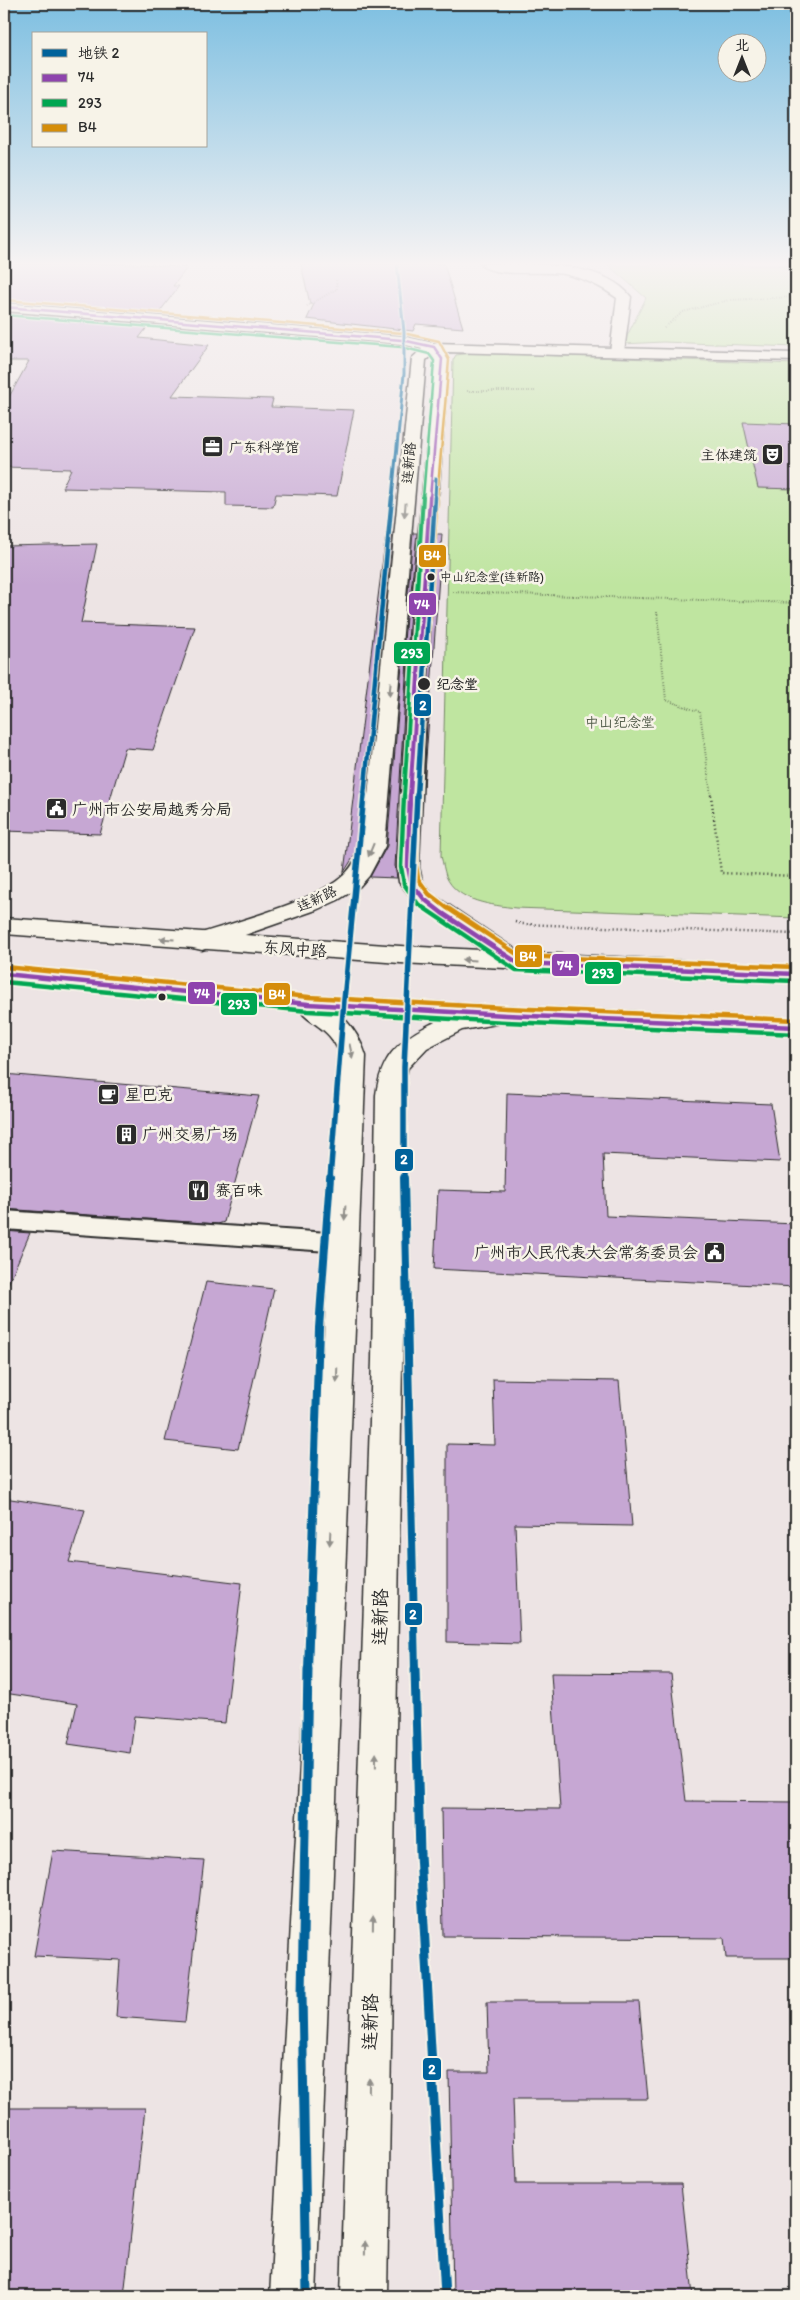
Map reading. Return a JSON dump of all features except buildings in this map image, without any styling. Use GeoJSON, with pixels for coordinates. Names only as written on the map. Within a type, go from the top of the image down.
{"type":"FeatureCollection","features":[{"type":"Feature","properties":{"kind":"main road","name":"连新路"},"geometry":{"type":"LineString","coordinates":[[202,942],[308,905],[330,895],[351,882],[362,871],[374,846],[418,371]]}},
{"type":"Feature","properties":{"kind":"main road","name":"连新路"},"geometry":{"type":"LineString","coordinates":[[441,371],[422,591],[408,836],[408,866],[411,882],[424,900],[518,963]]}},
{"type":"Feature","properties":{"kind":"main road","name":"东风中路"},"geometry":{"type":"LineString","coordinates":[[4,926],[202,942],[518,963],[796,974]]}},
{"type":"Feature","properties":{"kind":"main road"},"geometry":{"type":"LineString","coordinates":[[4,974],[308,1004],[506,1015],[796,1026]]}},
{"type":"Feature","properties":{"kind":"main road"},"geometry":{"type":"LineString","coordinates":[[293,2296],[353,1056],[346,1037],[332,1020],[308,1004]]}},
{"type":"Feature","properties":{"kind":"main road","name":"连新路"},"geometry":{"type":"LineString","coordinates":[[364,2296],[387,1360],[389,1095],[392,1074],[397,1063],[418,1042],[456,1022],[506,1015]]}},
{"type":"Feature","properties":{"kind":"lane"},"geometry":{"type":"LineString","coordinates":[[4,1220],[343,1243]]}},
{"type":"Feature","properties":{"kind":"path"},"geometry":{"type":"LineString","coordinates":[[462,391],[537,392]]}},
{"type":"Feature","properties":{"kind":"path"},"geometry":{"type":"LineString","coordinates":[[422,591],[796,603]]}},
{"type":"Feature","properties":{"kind":"path"},"geometry":{"type":"LineString","coordinates":[[657,612],[666,700],[700,712],[721,873],[796,876]]}},
{"type":"Feature","properties":{"kind":"path"},"geometry":{"type":"LineString","coordinates":[[514,921],[522,924],[796,934]]}},
{"type":"Feature","properties":{"kind":"green space","name":"中山纪念堂"},"geometry":{"type":"Polygon","coordinates":[[[453,371],[796,371],[796,918],[516,908],[496,905],[476,901],[458,892],[446,876],[441,856],[453,371]]]}},
{"type":"Feature","properties":{"kind":"metro line","name":"2"},"geometry":{"type":"LineString","coordinates":[[307,2296],[302,1993],[305,1773],[319,1328],[344,1000],[404,371]]}},
{"type":"Feature","properties":{"kind":"metro line","name":"2"},"geometry":{"type":"LineString","coordinates":[[436,478],[409,937],[404,1067],[404,1191],[408,1424],[420,1854],[445,2296]]}},
{"type":"Feature","properties":{"kind":"transit line","name":"293"},"geometry":{"type":"LineString","coordinates":[[433,371],[419,545],[401,837],[401,867],[404,884],[418,904],[516,970],[796,981]]}},
{"type":"Feature","properties":{"kind":"transit line","name":"74"},"geometry":{"type":"LineString","coordinates":[[441,371],[426,545],[413,745],[408,837],[408,866],[411,882],[424,899],[442,913],[518,963],[796,974]]}},
{"type":"Feature","properties":{"kind":"transit line","name":"B4"},"geometry":{"type":"LineString","coordinates":[[448,371],[433,546],[420,745],[416,837],[418,879],[429,894],[446,907],[520,956],[796,967]]}},
{"type":"Feature","properties":{"kind":"transit line","name":"B4"},"geometry":{"type":"LineString","coordinates":[[5,967],[309,997],[506,1008],[796,1020]]}},
{"type":"Feature","properties":{"kind":"transit line","name":"74"},"geometry":{"type":"LineString","coordinates":[[4,974],[308,1004],[506,1015],[796,1027]]}},
{"type":"Feature","properties":{"kind":"transit line","name":"293"},"geometry":{"type":"LineString","coordinates":[[4,982],[308,1011],[506,1022],[796,1034]]}},
{"type":"Feature","properties":{"kind":"place","name":"广东科学馆"},"geometry":{"type":"Point","coordinates":[213,447]}},
{"type":"Feature","properties":{"kind":"place","name":"主体建筑"},"geometry":{"type":"Point","coordinates":[773,455]}},
{"type":"Feature","properties":{"kind":"place","name":"中山纪念堂(连新路)"},"geometry":{"type":"Point","coordinates":[431,577]}},
{"type":"Feature","properties":{"kind":"place","name":"纪念堂"},"geometry":{"type":"Point","coordinates":[424,684]}},
{"type":"Feature","properties":{"kind":"place","name":"广州市公安局越秀分局"},"geometry":{"type":"Point","coordinates":[56,809]}},
{"type":"Feature","properties":{"kind":"place","name":"星巴克"},"geometry":{"type":"Point","coordinates":[109,1094]}},
{"type":"Feature","properties":{"kind":"place","name":"广州交易广场"},"geometry":{"type":"Point","coordinates":[126,1134]}},
{"type":"Feature","properties":{"kind":"place","name":"赛百味"},"geometry":{"type":"Point","coordinates":[199,1190]}},
{"type":"Feature","properties":{"kind":"place","name":"广州市人民代表大会常务委员会"},"geometry":{"type":"Point","coordinates":[714,1252]}}]}
